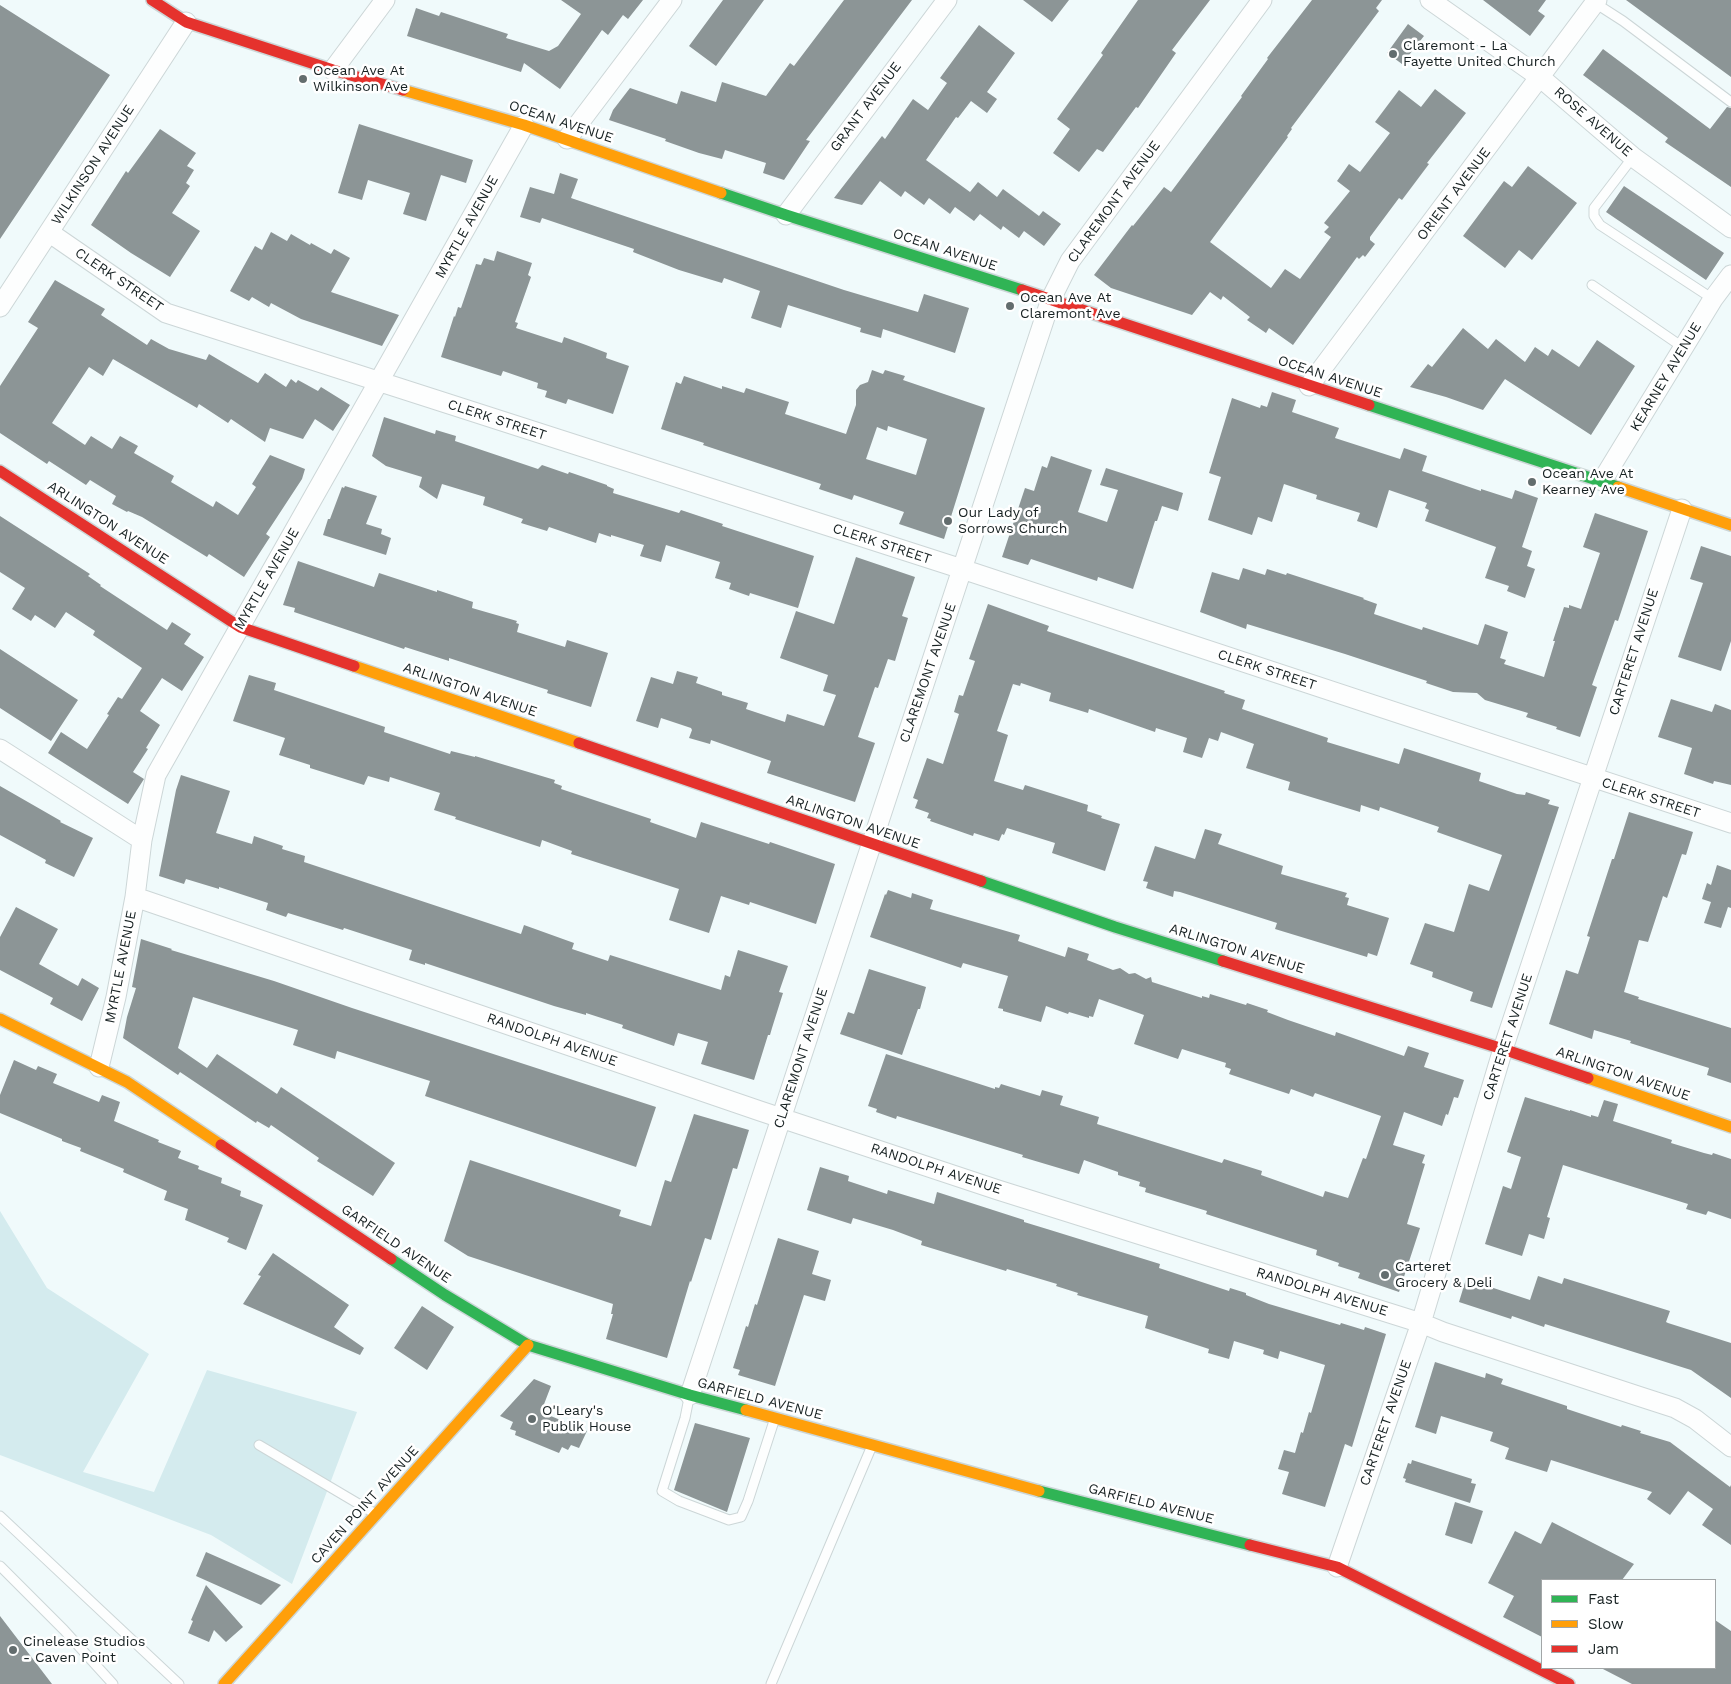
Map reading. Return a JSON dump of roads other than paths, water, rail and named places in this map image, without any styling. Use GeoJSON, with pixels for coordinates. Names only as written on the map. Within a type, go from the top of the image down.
{"type":"FeatureCollection","features":[{"type":"Feature","properties":{"kind":"street","name":"OCEAN AVENUE"},"geometry":{"type":"LineString","coordinates":[[152,0],[186,22],[333,70],[524,125],[786,214],[1052,299],[1731,525]]}},
{"type":"Feature","properties":{"kind":"street"},"geometry":{"type":"LineString","coordinates":[[333,70],[385,0]]}},
{"type":"Feature","properties":{"kind":"street"},"geometry":{"type":"LineString","coordinates":[[567,139],[672,0]]}},
{"type":"Feature","properties":{"kind":"street","name":"GRANT AVENUE"},"geometry":{"type":"LineString","coordinates":[[786,214],[946,0]]}},
{"type":"Feature","properties":{"kind":"street","name":"CLAREMONT AVENUE"},"geometry":{"type":"LineString","coordinates":[[690,1395],[1052,299],[1070,261],[1262,0]]}},
{"type":"Feature","properties":{"kind":"street","name":"ROSE AVENUE"},"geometry":{"type":"LineString","coordinates":[[1430,0],[1540,78],[1633,157],[1731,228]]}},
{"type":"Feature","properties":{"kind":"street","name":"ORIENT AVENUE"},"geometry":{"type":"LineString","coordinates":[[1310,386],[1596,1]]}},
{"type":"Feature","properties":{"kind":"street","name":"WILKINSON AVENUE"},"geometry":{"type":"LineString","coordinates":[[0,307],[186,22]]}},
{"type":"Feature","properties":{"kind":"street","name":"MYRTLE AVENUE"},"geometry":{"type":"LineString","coordinates":[[100,1067],[116,997],[135,897],[142,840],[156,774],[380,382],[524,125]]}},
{"type":"Feature","properties":{"kind":"street","name":"CLERK STREET"},"geometry":{"type":"LineString","coordinates":[[50,233],[166,312],[962,569],[1731,824]]}},
{"type":"Feature","properties":{"kind":"street","name":"KEARNEY AVENUE"},"geometry":{"type":"LineString","coordinates":[[1602,481],[1713,299],[1731,274]]}},
{"type":"Feature","properties":{"kind":"street","name":"ARLINGTON AVENUE"},"geometry":{"type":"LineString","coordinates":[[0,471],[240,627],[1115,927],[1503,1049],[1731,1127]]}},
{"type":"Feature","properties":{"kind":"street","name":"CARTERET AVENUE"},"geometry":{"type":"LineString","coordinates":[[1337,1567],[1421,1323],[1503,1049],[1682,509]]}},
{"type":"Feature","properties":{"kind":"street"},"geometry":{"type":"LineString","coordinates":[[0,749],[142,840]]}},
{"type":"Feature","properties":{"kind":"street","name":"RANDOLPH AVENUE"},"geometry":{"type":"LineString","coordinates":[[135,897],[998,1190],[1421,1323],[1443,1332],[1675,1408],[1731,1448]]}},
{"type":"Feature","properties":{"kind":"street","name":"GARFIELD AVENUE"},"geometry":{"type":"LineString","coordinates":[[0,1019],[127,1082],[445,1295],[528,1346],[690,1395],[1058,1496],[1337,1567],[1569,1684]]}},
{"type":"Feature","properties":{"kind":"street","name":"CAVEN POINT AVENUE"},"geometry":{"type":"LineString","coordinates":[[224,1684],[528,1346]]}},
{"type":"Feature","properties":{"kind":"lane"},"geometry":{"type":"LineString","coordinates":[[1596,1],[1731,102]]}},
{"type":"Feature","properties":{"kind":"lane"},"geometry":{"type":"LineString","coordinates":[[1633,157],[1594,208],[1594,216],[1600,224],[1713,299]]}},
{"type":"Feature","properties":{"kind":"lane"},"geometry":{"type":"LineString","coordinates":[[1592,285],[1684,348]]}},
{"type":"Feature","properties":{"kind":"lane"},"geometry":{"type":"LineString","coordinates":[[690,1395],[685,1418],[662,1491],[679,1501],[728,1520],[741,1516],[748,1501],[774,1418]]}},
{"type":"Feature","properties":{"kind":"lane"},"geometry":{"type":"LineString","coordinates":[[259,1445],[376,1515]]}},
{"type":"Feature","properties":{"kind":"lane"},"geometry":{"type":"LineString","coordinates":[[771,1684],[872,1445]]}},
{"type":"Feature","properties":{"kind":"lane"},"geometry":{"type":"LineString","coordinates":[[0,1516],[179,1684]]}},
{"type":"Feature","properties":{"kind":"lane"},"geometry":{"type":"LineString","coordinates":[[0,1566],[64,1630],[114,1684]]}},
{"type":"Feature","properties":{"kind":"place","name":"Claremont - La Fayette United Church"},"geometry":{"type":"Point","coordinates":[1393,54]}},
{"type":"Feature","properties":{"kind":"place","name":"Ocean Ave At Wilkinson Ave"},"geometry":{"type":"Point","coordinates":[303,79]}},
{"type":"Feature","properties":{"kind":"place","name":"Ocean Ave At Claremont Ave"},"geometry":{"type":"Point","coordinates":[1010,306]}},
{"type":"Feature","properties":{"kind":"place","name":"Ocean Ave At Kearney Ave"},"geometry":{"type":"Point","coordinates":[1532,482]}},
{"type":"Feature","properties":{"kind":"place","name":"Our Lady of Sorrows Church"},"geometry":{"type":"Point","coordinates":[948,521]}},
{"type":"Feature","properties":{"kind":"place","name":"Carteret Grocery & Deli"},"geometry":{"type":"Point","coordinates":[1385,1275]}},
{"type":"Feature","properties":{"kind":"place","name":"O'Leary's Publik House"},"geometry":{"type":"Point","coordinates":[532,1419]}},
{"type":"Feature","properties":{"kind":"place","name":"Cinelease Studios - Caven Point"},"geometry":{"type":"Point","coordinates":[13,1650]}}]}
